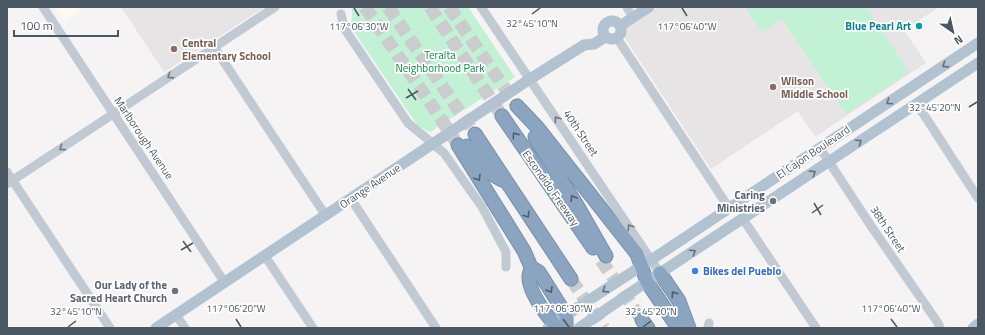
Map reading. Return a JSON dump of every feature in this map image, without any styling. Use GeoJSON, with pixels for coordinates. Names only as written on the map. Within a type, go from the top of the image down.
{"type":"FeatureCollection","features":[{"type":"Feature","properties":{"kind":"highway","name":"Escondido Freeway"},"geometry":{"type":"LineString","coordinates":[[502,116],[603,258],[578,207],[517,106],[537,127],[637,254],[646,263]]}},
{"type":"Feature","properties":{"kind":"highway"},"geometry":{"type":"LineString","coordinates":[[474,134],[571,279]]}},
{"type":"Feature","properties":{"kind":"highway"},"geometry":{"type":"LineString","coordinates":[[505,182],[485,170],[460,143],[524,251],[531,267],[529,277],[535,296],[559,324]]}},
{"type":"Feature","properties":{"kind":"highway"},"geometry":{"type":"LineString","coordinates":[[646,263],[647,282],[678,328]]}},
{"type":"Feature","properties":{"kind":"highway"},"geometry":{"type":"LineString","coordinates":[[660,273],[679,301],[689,328]]}},
{"type":"Feature","properties":{"kind":"main road"},"geometry":{"type":"LineString","coordinates":[[618,24],[621,32],[617,38],[610,40],[603,33],[604,25],[608,21],[618,24],[649,7]]}},
{"type":"Feature","properties":{"kind":"main road"},"geometry":{"type":"LineString","coordinates":[[618,24],[630,8]]}},
{"type":"Feature","properties":{"kind":"main road","name":"Orange Avenue"},"geometry":{"type":"LineString","coordinates":[[156,328],[530,79],[584,45],[589,38],[603,33]]}},
{"type":"Feature","properties":{"kind":"main road","name":"El Cajon Boulevard"},"geometry":{"type":"LineString","coordinates":[[559,324],[646,263],[978,43]]}},
{"type":"Feature","properties":{"kind":"main road","name":"El Cajon Boulevard"},"geometry":{"type":"LineString","coordinates":[[579,328],[978,63]]}},
{"type":"Feature","properties":{"kind":"street","name":"Marlborough Avenue"},"geometry":{"type":"LineString","coordinates":[[43,7],[225,282]]}},
{"type":"Feature","properties":{"kind":"street"},"geometry":{"type":"LineString","coordinates":[[110,328],[9,179],[113,114],[275,7]]}},
{"type":"Feature","properties":{"kind":"street","name":"40th Street"},"geometry":{"type":"LineString","coordinates":[[481,7],[504,43],[530,79],[646,263],[660,273]]}},
{"type":"Feature","properties":{"kind":"street"},"geometry":{"type":"LineString","coordinates":[[342,14],[344,28],[408,123],[444,153],[482,207],[506,252],[506,267]]}},
{"type":"Feature","properties":{"kind":"street"},"geometry":{"type":"LineString","coordinates":[[617,38],[729,208]]}},
{"type":"Feature","properties":{"kind":"street"},"geometry":{"type":"LineString","coordinates":[[214,47],[326,216]]}},
{"type":"Feature","properties":{"kind":"street"},"geometry":{"type":"LineString","coordinates":[[917,104],[978,198]]}},
{"type":"Feature","properties":{"kind":"street","name":"38th Street"},"geometry":{"type":"LineString","coordinates":[[820,148],[941,326]]}},
{"type":"Feature","properties":{"kind":"street"},"geometry":{"type":"LineString","coordinates":[[351,199],[436,328]]}},
{"type":"Feature","properties":{"kind":"street"},"geometry":{"type":"LineString","coordinates":[[743,219],[816,328]]}},
{"type":"Feature","properties":{"kind":"street"},"geometry":{"type":"LineString","coordinates":[[265,256],[313,328]]}},
{"type":"Feature","properties":{"kind":"street"},"geometry":{"type":"LineString","coordinates":[[176,315],[185,328]]}},
{"type":"Feature","properties":{"kind":"shaded area"},"geometry":{"type":"Polygon","coordinates":[[[55,7],[86,7],[64,21],[55,7]]]}},
{"type":"Feature","properties":{"kind":"shaded area","name":"Central Elementary School"},"geometry":{"type":"Polygon","coordinates":[[[121,7],[265,7],[164,72],[121,7]]]}},
{"type":"Feature","properties":{"kind":"shaded area","name":"Wilson Middle School"},"geometry":{"type":"Polygon","coordinates":[[[658,7],[939,7],[904,30],[926,63],[815,137],[798,111],[711,169],[621,32],[658,7]]]}},
{"type":"Feature","properties":{"kind":"green space","name":"Teralta Neighborhood Park"},"geometry":{"type":"Polygon","coordinates":[[[351,7],[468,7],[515,77],[430,132],[418,126],[353,30],[351,24],[351,7]]]}},
{"type":"Feature","properties":{"kind":"green space"},"geometry":{"type":"Polygon","coordinates":[[[745,7],[866,7],[909,72],[846,114],[782,19],[762,32],[745,7]]]}},
{"type":"Feature","properties":{"kind":"tunnel"},"geometry":{"type":"LineString","coordinates":[[365,7],[458,145]]}},
{"type":"Feature","properties":{"kind":"tunnel"},"geometry":{"type":"LineString","coordinates":[[388,7],[475,134]]}},
{"type":"Feature","properties":{"kind":"tunnel"},"geometry":{"type":"LineString","coordinates":[[430,7],[502,116]]}},
{"type":"Feature","properties":{"kind":"tunnel"},"geometry":{"type":"LineString","coordinates":[[449,7],[517,106]]}},
{"type":"Feature","properties":{"kind":"tunnel"},"geometry":{"type":"LineString","coordinates":[[601,260],[642,320]]}},
{"type":"Feature","properties":{"kind":"tunnel"},"geometry":{"type":"LineString","coordinates":[[571,279],[604,328]]}},
{"type":"Feature","properties":{"kind":"place","name":"Blue Pearl Art"},"geometry":{"type":"Point","coordinates":[919,26]}},
{"type":"Feature","properties":{"kind":"place","name":"Central Elementary School"},"geometry":{"type":"Point","coordinates":[174,49]}},
{"type":"Feature","properties":{"kind":"place","name":"Wilson Middle School"},"geometry":{"type":"Point","coordinates":[773,87]}},
{"type":"Feature","properties":{"kind":"place","name":"Caring Ministries"},"geometry":{"type":"Point","coordinates":[773,201]}},
{"type":"Feature","properties":{"kind":"place","name":"Bikes del Pueblo"},"geometry":{"type":"Point","coordinates":[695,271]}},
{"type":"Feature","properties":{"kind":"place","name":"Our Lady of the Sacred Heart Church"},"geometry":{"type":"Point","coordinates":[175,291]}}]}
